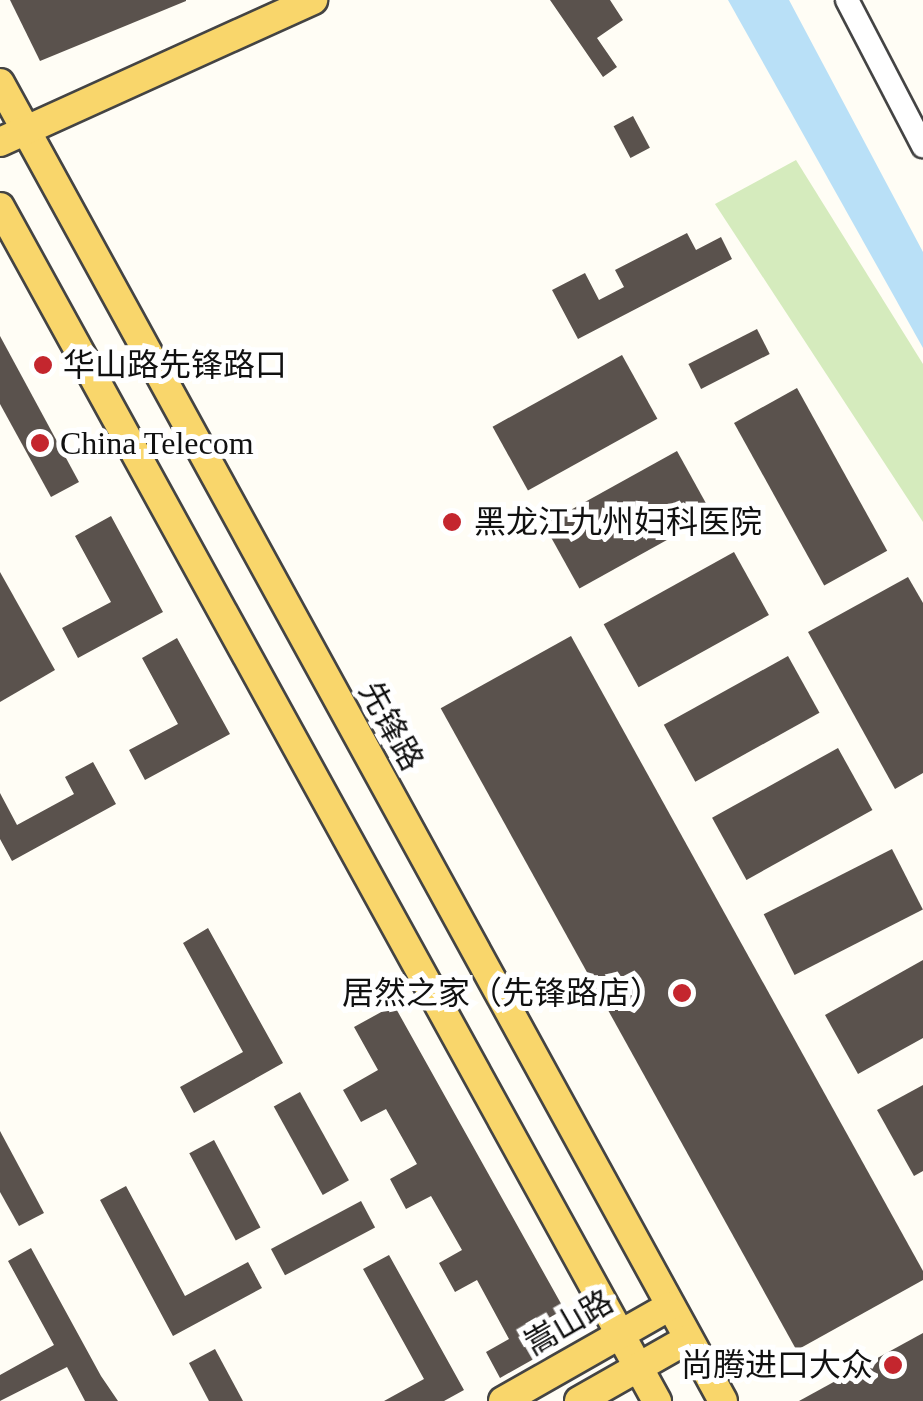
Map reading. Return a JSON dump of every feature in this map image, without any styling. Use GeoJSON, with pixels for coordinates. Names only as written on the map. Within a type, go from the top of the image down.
{"type":"FeatureCollection","features":[{"type":"Feature","properties":{"kind":"main road"},"geometry":{"type":"LineString","coordinates":[[8,132],[312,0]]}},
{"type":"Feature","properties":{"kind":"main road","name":"先锋路"},"geometry":{"type":"LineString","coordinates":[[0,83],[8,132],[723,1401]]}},
{"type":"Feature","properties":{"kind":"main road"},"geometry":{"type":"LineString","coordinates":[[0,207],[623,1332],[657,1401]]}},
{"type":"Feature","properties":{"kind":"main road","name":"嵩山路"},"geometry":{"type":"LineString","coordinates":[[503,1401],[670,1306]]}},
{"type":"Feature","properties":{"kind":"main road"},"geometry":{"type":"LineString","coordinates":[[580,1401],[688,1338]]}},
{"type":"Feature","properties":{"kind":"street"},"geometry":{"type":"LineString","coordinates":[[847,0],[923,146]]}},
{"type":"Feature","properties":{"kind":"green space"},"geometry":{"type":"Polygon","coordinates":[[[796,160],[923,364],[923,522],[715,204],[796,160]]]}},
{"type":"Feature","properties":{"kind":"water"},"geometry":{"type":"Polygon","coordinates":[[[728,0],[789,0],[923,252],[923,348],[728,0]]]}},
{"type":"Feature","properties":{"kind":"building"},"geometry":{"type":"Polygon","coordinates":[[[10,0],[186,0],[186,1],[40,61],[10,0]]]}},
{"type":"Feature","properties":{"kind":"building"},"geometry":{"type":"Polygon","coordinates":[[[550,0],[610,0],[623,20],[597,38],[617,67],[603,77],[550,0]]]}},
{"type":"Feature","properties":{"kind":"building"},"geometry":{"type":"Polygon","coordinates":[[[633,116],[650,148],[630,158],[614,126],[633,116]]]}},
{"type":"Feature","properties":{"kind":"building"},"geometry":{"type":"Polygon","coordinates":[[[687,233],[696,250],[721,237],[732,259],[578,339],[552,290],[585,273],[599,300],[624,287],[615,270],[687,233]]]}},
{"type":"Feature","properties":{"kind":"building"},"geometry":{"type":"Polygon","coordinates":[[[757,329],[770,354],[701,389],[688,364],[757,329]]]}},
{"type":"Feature","properties":{"kind":"building","name":"China Telecom"},"geometry":{"type":"Polygon","coordinates":[[[0,336],[79,482],[51,497],[0,404],[0,336]]]}},
{"type":"Feature","properties":{"kind":"building"},"geometry":{"type":"Polygon","coordinates":[[[622,355],[657,419],[528,491],[493,427],[622,355]]]}},
{"type":"Feature","properties":{"kind":"building"},"geometry":{"type":"Polygon","coordinates":[[[797,388],[887,551],[824,586],[734,423],[797,388]]]}},
{"type":"Feature","properties":{"kind":"building"},"geometry":{"type":"Polygon","coordinates":[[[677,451],[712,515],[579,589],[544,525],[677,451]]]}},
{"type":"Feature","properties":{"kind":"building"},"geometry":{"type":"Polygon","coordinates":[[[111,516],[163,612],[78,658],[62,628],[111,602],[75,536],[111,516]]]}},
{"type":"Feature","properties":{"kind":"building"},"geometry":{"type":"Polygon","coordinates":[[[734,552],[769,615],[639,687],[604,624],[734,552]]]}},
{"type":"Feature","properties":{"kind":"building"},"geometry":{"type":"Polygon","coordinates":[[[0,572],[55,670],[0,702],[0,572]]]}},
{"type":"Feature","properties":{"kind":"building"},"geometry":{"type":"Polygon","coordinates":[[[908,577],[923,603],[923,773],[895,789],[808,632],[908,577]]]}},
{"type":"Feature","properties":{"kind":"building","name":"居然之家（先锋路店）"},"geometry":{"type":"Polygon","coordinates":[[[571,636],[923,1271],[923,1280],[797,1350],[441,708],[571,636]]]}},
{"type":"Feature","properties":{"kind":"building"},"geometry":{"type":"Polygon","coordinates":[[[177,638],[230,734],[145,780],[129,750],[178,724],[142,658],[177,638]]]}},
{"type":"Feature","properties":{"kind":"building"},"geometry":{"type":"Polygon","coordinates":[[[788,656],[820,713],[695,782],[664,725],[788,656]]]}},
{"type":"Feature","properties":{"kind":"building"},"geometry":{"type":"Polygon","coordinates":[[[838,748],[872,810],[746,880],[712,818],[838,748]]]}},
{"type":"Feature","properties":{"kind":"building"},"geometry":{"type":"Polygon","coordinates":[[[93,762],[116,804],[12,861],[0,839],[0,793],[17,825],[74,794],[65,777],[93,762]]]}},
{"type":"Feature","properties":{"kind":"building"},"geometry":{"type":"Polygon","coordinates":[[[892,849],[923,910],[795,975],[764,914],[892,849]]]}},
{"type":"Feature","properties":{"kind":"building"},"geometry":{"type":"Polygon","coordinates":[[[208,928],[283,1063],[194,1113],[180,1087],[243,1052],[183,943],[208,928]]]}},
{"type":"Feature","properties":{"kind":"building"},"geometry":{"type":"Polygon","coordinates":[[[923,960],[923,1038],[858,1074],[825,1015],[923,960]]]}},
{"type":"Feature","properties":{"kind":"building"},"geometry":{"type":"Polygon","coordinates":[[[394,1005],[578,1334],[500,1378],[486,1352],[509,1339],[477,1280],[455,1292],[439,1263],[462,1250],[431,1196],[406,1209],[390,1179],[417,1164],[386,1109],[361,1122],[343,1090],[378,1070],[354,1027],[394,1005]]]}},
{"type":"Feature","properties":{"kind":"building"},"geometry":{"type":"Polygon","coordinates":[[[923,1085],[923,1171],[914,1176],[877,1110],[923,1085]]]}},
{"type":"Feature","properties":{"kind":"building"},"geometry":{"type":"Polygon","coordinates":[[[300,1092],[349,1180],[323,1195],[274,1107],[300,1092]]]}},
{"type":"Feature","properties":{"kind":"building"},"geometry":{"type":"Polygon","coordinates":[[[0,1131],[44,1213],[19,1226],[0,1192],[0,1131]]]}},
{"type":"Feature","properties":{"kind":"building"},"geometry":{"type":"Polygon","coordinates":[[[214,1140],[260,1227],[236,1241],[189,1153],[214,1140]]]}},
{"type":"Feature","properties":{"kind":"building"},"geometry":{"type":"Polygon","coordinates":[[[126,1186],[185,1296],[248,1262],[262,1288],[173,1336],[100,1200],[126,1186]]]}},
{"type":"Feature","properties":{"kind":"building"},"geometry":{"type":"Polygon","coordinates":[[[361,1201],[375,1227],[285,1275],[271,1249],[361,1201]]]}},
{"type":"Feature","properties":{"kind":"building"},"geometry":{"type":"Polygon","coordinates":[[[31,1248],[118,1401],[85,1401],[67,1367],[0,1401],[0,1375],[54,1345],[8,1261],[31,1248]]]}},
{"type":"Feature","properties":{"kind":"building"},"geometry":{"type":"Polygon","coordinates":[[[389,1255],[464,1390],[444,1401],[384,1401],[424,1379],[363,1269],[389,1255]]]}},
{"type":"Feature","properties":{"kind":"building","name":"尚腾进口大众"},"geometry":{"type":"Polygon","coordinates":[[[923,1333],[923,1401],[799,1401],[923,1333]]]}},
{"type":"Feature","properties":{"kind":"building"},"geometry":{"type":"Polygon","coordinates":[[[215,1349],[243,1401],[209,1401],[189,1363],[215,1349]]]}},
{"type":"Feature","properties":{"kind":"place","name":"华山路先锋路口"},"geometry":{"type":"Point","coordinates":[43,365]}},
{"type":"Feature","properties":{"kind":"place","name":"China Telecom"},"geometry":{"type":"Point","coordinates":[40,443]}},
{"type":"Feature","properties":{"kind":"place","name":"黑龙江九州妇科医院"},"geometry":{"type":"Point","coordinates":[452,522]}},
{"type":"Feature","properties":{"kind":"place","name":"居然之家（先锋路店）"},"geometry":{"type":"Point","coordinates":[682,993]}},
{"type":"Feature","properties":{"kind":"place","name":"尚腾进口大众"},"geometry":{"type":"Point","coordinates":[893,1365]}}]}
